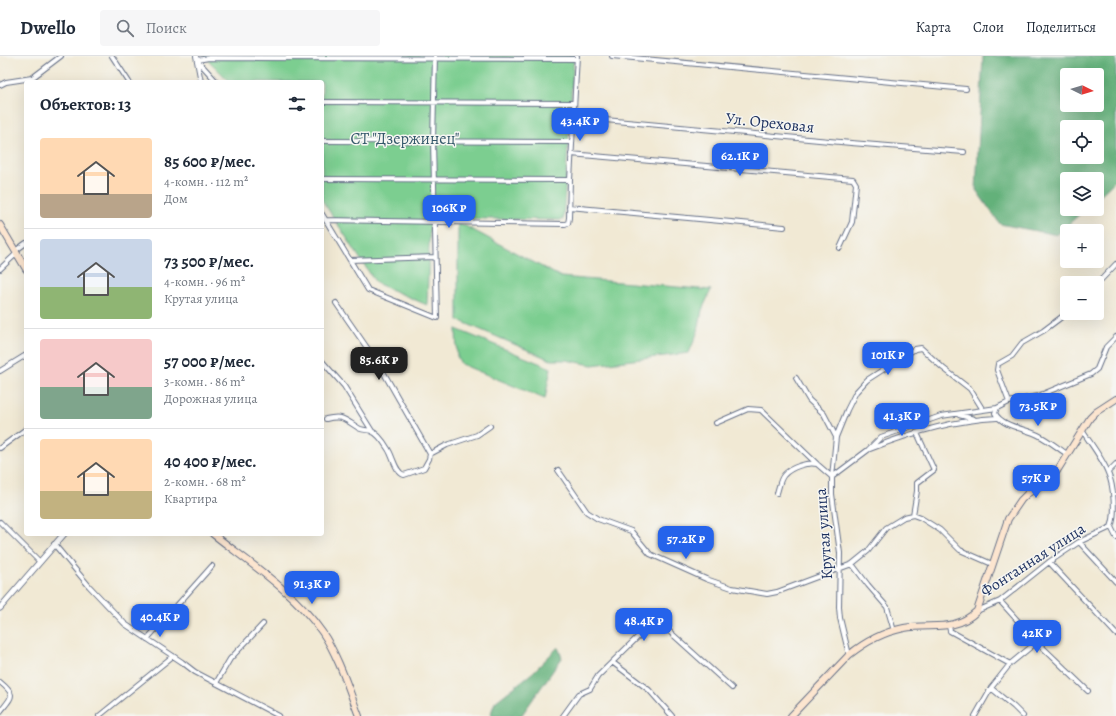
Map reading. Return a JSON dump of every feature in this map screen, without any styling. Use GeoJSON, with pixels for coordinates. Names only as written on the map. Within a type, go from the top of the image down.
{"type":"FeatureCollection","features":[{"type":"Feature","properties":{"kind":"main road"},"geometry":{"type":"LineString","coordinates":[[0,225],[24,266]]}},
{"type":"Feature","properties":{"kind":"main road"},"geometry":{"type":"LineString","coordinates":[[977,611],[1004,528],[1013,510],[1027,494],[1050,478],[1057,471],[1082,430],[1096,412],[1116,399]]}},
{"type":"Feature","properties":{"kind":"main road"},"geometry":{"type":"LineString","coordinates":[[217,536],[272,579],[307,613],[323,633],[334,655],[359,716]]}},
{"type":"Feature","properties":{"kind":"main road","name":"Фонтанная улица"},"geometry":{"type":"LineString","coordinates":[[791,716],[849,654],[859,646],[894,631],[914,627],[950,626],[961,623],[977,611]]}},
{"type":"Feature","properties":{"kind":"street"},"geometry":{"type":"LineString","coordinates":[[0,85],[6,82],[32,78],[61,56]]}},
{"type":"Feature","properties":{"kind":"street"},"geometry":{"type":"LineString","coordinates":[[112,56],[128,80]]}},
{"type":"Feature","properties":{"kind":"street"},"geometry":{"type":"LineString","coordinates":[[612,56],[966,89]]}},
{"type":"Feature","properties":{"kind":"street"},"geometry":{"type":"LineString","coordinates":[[324,217],[368,290],[437,318],[433,141],[435,57]]}},
{"type":"Feature","properties":{"kind":"street"},"geometry":{"type":"LineString","coordinates":[[196,58],[577,57],[571,154],[569,220],[563,225],[434,221],[326,220]]}},
{"type":"Feature","properties":{"kind":"street"},"geometry":{"type":"LineString","coordinates":[[196,58],[214,80]]}},
{"type":"Feature","properties":{"kind":"street"},"geometry":{"type":"LineString","coordinates":[[196,58],[201,80]]}},
{"type":"Feature","properties":{"kind":"street"},"geometry":{"type":"LineString","coordinates":[[324,102],[574,103]]}},
{"type":"Feature","properties":{"kind":"street","name":"Ул. Ореховая"},"geometry":{"type":"LineString","coordinates":[[573,117],[843,143],[964,152]]}},
{"type":"Feature","properties":{"kind":"street"},"geometry":{"type":"LineString","coordinates":[[324,141],[572,142]]}},
{"type":"Feature","properties":{"kind":"street"},"geometry":{"type":"LineString","coordinates":[[571,154],[853,179],[856,184],[852,222],[840,248]]}},
{"type":"Feature","properties":{"kind":"street"},"geometry":{"type":"LineString","coordinates":[[324,178],[570,180]]}},
{"type":"Feature","properties":{"kind":"street"},"geometry":{"type":"LineString","coordinates":[[569,207],[784,227]]}},
{"type":"Feature","properties":{"kind":"street"},"geometry":{"type":"LineString","coordinates":[[0,269],[24,245]]}},
{"type":"Feature","properties":{"kind":"street"},"geometry":{"type":"LineString","coordinates":[[350,260],[435,257]]}},
{"type":"Feature","properties":{"kind":"street"},"geometry":{"type":"LineString","coordinates":[[1104,277],[1116,264]]}},
{"type":"Feature","properties":{"kind":"street"},"geometry":{"type":"LineString","coordinates":[[324,363],[344,386],[372,431],[389,450],[399,473],[402,475],[424,468],[430,454],[381,368],[336,303]]}},
{"type":"Feature","properties":{"kind":"street"},"geometry":{"type":"LineString","coordinates":[[1009,402],[997,370],[998,364],[1012,356],[1022,343],[1043,331],[1060,318]]}},
{"type":"Feature","properties":{"kind":"street","name":"Крутая улица"},"geometry":{"type":"LineString","coordinates":[[849,654],[840,618],[840,553],[832,494],[832,477],[868,450],[881,437],[941,416],[997,408],[1009,402],[1038,396],[1091,374],[1097,369],[1106,347],[1116,337]]}},
{"type":"Feature","properties":{"kind":"street"},"geometry":{"type":"LineString","coordinates":[[832,477],[836,437],[856,392],[867,380],[917,348],[921,348],[953,377],[970,389],[983,410]]}},
{"type":"Feature","properties":{"kind":"street"},"geometry":{"type":"LineString","coordinates":[[0,370],[24,356]]}},
{"type":"Feature","properties":{"kind":"street"},"geometry":{"type":"LineString","coordinates":[[796,378],[809,400],[824,414],[836,437]]}},
{"type":"Feature","properties":{"kind":"street"},"geometry":{"type":"LineString","coordinates":[[997,408],[995,413],[997,418]]}},
{"type":"Feature","properties":{"kind":"street"},"geometry":{"type":"LineString","coordinates":[[716,422],[748,409],[761,410],[832,477]]}},
{"type":"Feature","properties":{"kind":"street"},"geometry":{"type":"LineString","coordinates":[[957,414],[974,419]]}},
{"type":"Feature","properties":{"kind":"street"},"geometry":{"type":"LineString","coordinates":[[326,419],[341,417],[348,420],[358,429],[372,431]]}},
{"type":"Feature","properties":{"kind":"street"},"geometry":{"type":"LineString","coordinates":[[868,450],[902,436],[974,419],[997,418],[1005,423],[1039,435],[1067,454]]}},
{"type":"Feature","properties":{"kind":"street"},"geometry":{"type":"LineString","coordinates":[[430,454],[447,445],[477,434],[490,426]]}},
{"type":"Feature","properties":{"kind":"street"},"geometry":{"type":"LineString","coordinates":[[0,448],[24,430]]}},
{"type":"Feature","properties":{"kind":"street"},"geometry":{"type":"LineString","coordinates":[[1082,430],[1108,472],[1114,486],[1114,516],[1111,527]]}},
{"type":"Feature","properties":{"kind":"street"},"geometry":{"type":"LineString","coordinates":[[913,515],[917,483],[934,470],[918,433]]}},
{"type":"Feature","properties":{"kind":"street"},"geometry":{"type":"LineString","coordinates":[[777,493],[783,476],[790,470],[806,464],[817,464]]}},
{"type":"Feature","properties":{"kind":"street"},"geometry":{"type":"LineString","coordinates":[[1108,472],[1116,464]]}},
{"type":"Feature","properties":{"kind":"street"},"geometry":{"type":"LineString","coordinates":[[558,470],[587,512],[598,519],[631,531],[650,554],[732,588],[767,594],[777,592],[852,564],[868,551],[886,528],[904,517],[913,515],[921,518],[940,530],[960,550],[992,564]]}},
{"type":"Feature","properties":{"kind":"street"},"geometry":{"type":"LineString","coordinates":[[0,522],[40,562]]}},
{"type":"Feature","properties":{"kind":"street"},"geometry":{"type":"LineString","coordinates":[[1111,527],[1116,529]]}},
{"type":"Feature","properties":{"kind":"street"},"geometry":{"type":"LineString","coordinates":[[1111,527],[1116,536]]}},
{"type":"Feature","properties":{"kind":"street","name":"Фонтанная улица"},"geometry":{"type":"LineString","coordinates":[[977,611],[1000,601],[1049,562],[1079,542],[1111,527]]}},
{"type":"Feature","properties":{"kind":"street"},"geometry":{"type":"LineString","coordinates":[[1,604],[62,536]]}},
{"type":"Feature","properties":{"kind":"street"},"geometry":{"type":"LineString","coordinates":[[1079,542],[1116,582]]}},
{"type":"Feature","properties":{"kind":"street"},"geometry":{"type":"LineString","coordinates":[[54,544],[89,586],[120,619],[195,672],[279,716]]}},
{"type":"Feature","properties":{"kind":"street"},"geometry":{"type":"LineString","coordinates":[[1049,562],[1116,634]]}},
{"type":"Feature","properties":{"kind":"street"},"geometry":{"type":"LineString","coordinates":[[852,564],[887,607],[894,631]]}},
{"type":"Feature","properties":{"kind":"street"},"geometry":{"type":"LineString","coordinates":[[147,639],[212,566]]}},
{"type":"Feature","properties":{"kind":"street"},"geometry":{"type":"LineString","coordinates":[[1000,601],[1037,642],[1088,692]]}},
{"type":"Feature","properties":{"kind":"street"},"geometry":{"type":"LineString","coordinates":[[216,683],[230,659],[263,624]]}},
{"type":"Feature","properties":{"kind":"street"},"geometry":{"type":"LineString","coordinates":[[563,716],[579,694],[590,689],[598,676],[648,627],[656,625],[663,627],[670,632],[732,688]]}},
{"type":"Feature","properties":{"kind":"street"},"geometry":{"type":"LineString","coordinates":[[950,626],[950,631],[1010,664]]}},
{"type":"Feature","properties":{"kind":"street"},"geometry":{"type":"LineString","coordinates":[[975,716],[991,688],[1010,664],[1037,642]]}},
{"type":"Feature","properties":{"kind":"street"},"geometry":{"type":"LineString","coordinates":[[99,716],[173,656]]}},
{"type":"Feature","properties":{"kind":"street"},"geometry":{"type":"LineString","coordinates":[[612,662],[649,690],[672,716]]}},
{"type":"Feature","properties":{"kind":"street"},"geometry":{"type":"LineString","coordinates":[[0,682],[10,690],[12,694],[0,712]]}},
{"type":"Feature","properties":{"kind":"street"},"geometry":{"type":"LineString","coordinates":[[991,688],[1014,706],[1023,716]]}},
{"type":"Feature","properties":{"kind":"green space","name":"СТ \"Дзержинец\""},"geometry":{"type":"Polygon","coordinates":[[[204,56],[574,56],[563,220],[430,218],[427,305],[376,283],[324,203],[324,80],[228,80],[204,56]]]}},
{"type":"Feature","properties":{"kind":"green space"},"geometry":{"type":"Polygon","coordinates":[[[983,56],[1116,56],[1116,180],[1104,191],[1104,172],[1060,172],[1060,216],[1077,216],[1069,224],[1060,224],[1060,232],[1057,235],[1000,224],[976,190],[983,56]]]}},
{"type":"Feature","properties":{"kind":"green space"},"geometry":{"type":"Polygon","coordinates":[[[458,222],[561,277],[711,290],[702,310],[698,331],[689,353],[592,365],[566,360],[551,360],[458,320],[458,222]]]}},
{"type":"Feature","properties":{"kind":"green space"},"geometry":{"type":"Polygon","coordinates":[[[456,329],[551,368],[545,399],[461,364],[457,356],[456,329]]]}},
{"type":"Feature","properties":{"kind":"green space"},"geometry":{"type":"Polygon","coordinates":[[[558,647],[562,658],[521,716],[490,716],[495,702],[532,673],[558,647]]]}}]}
